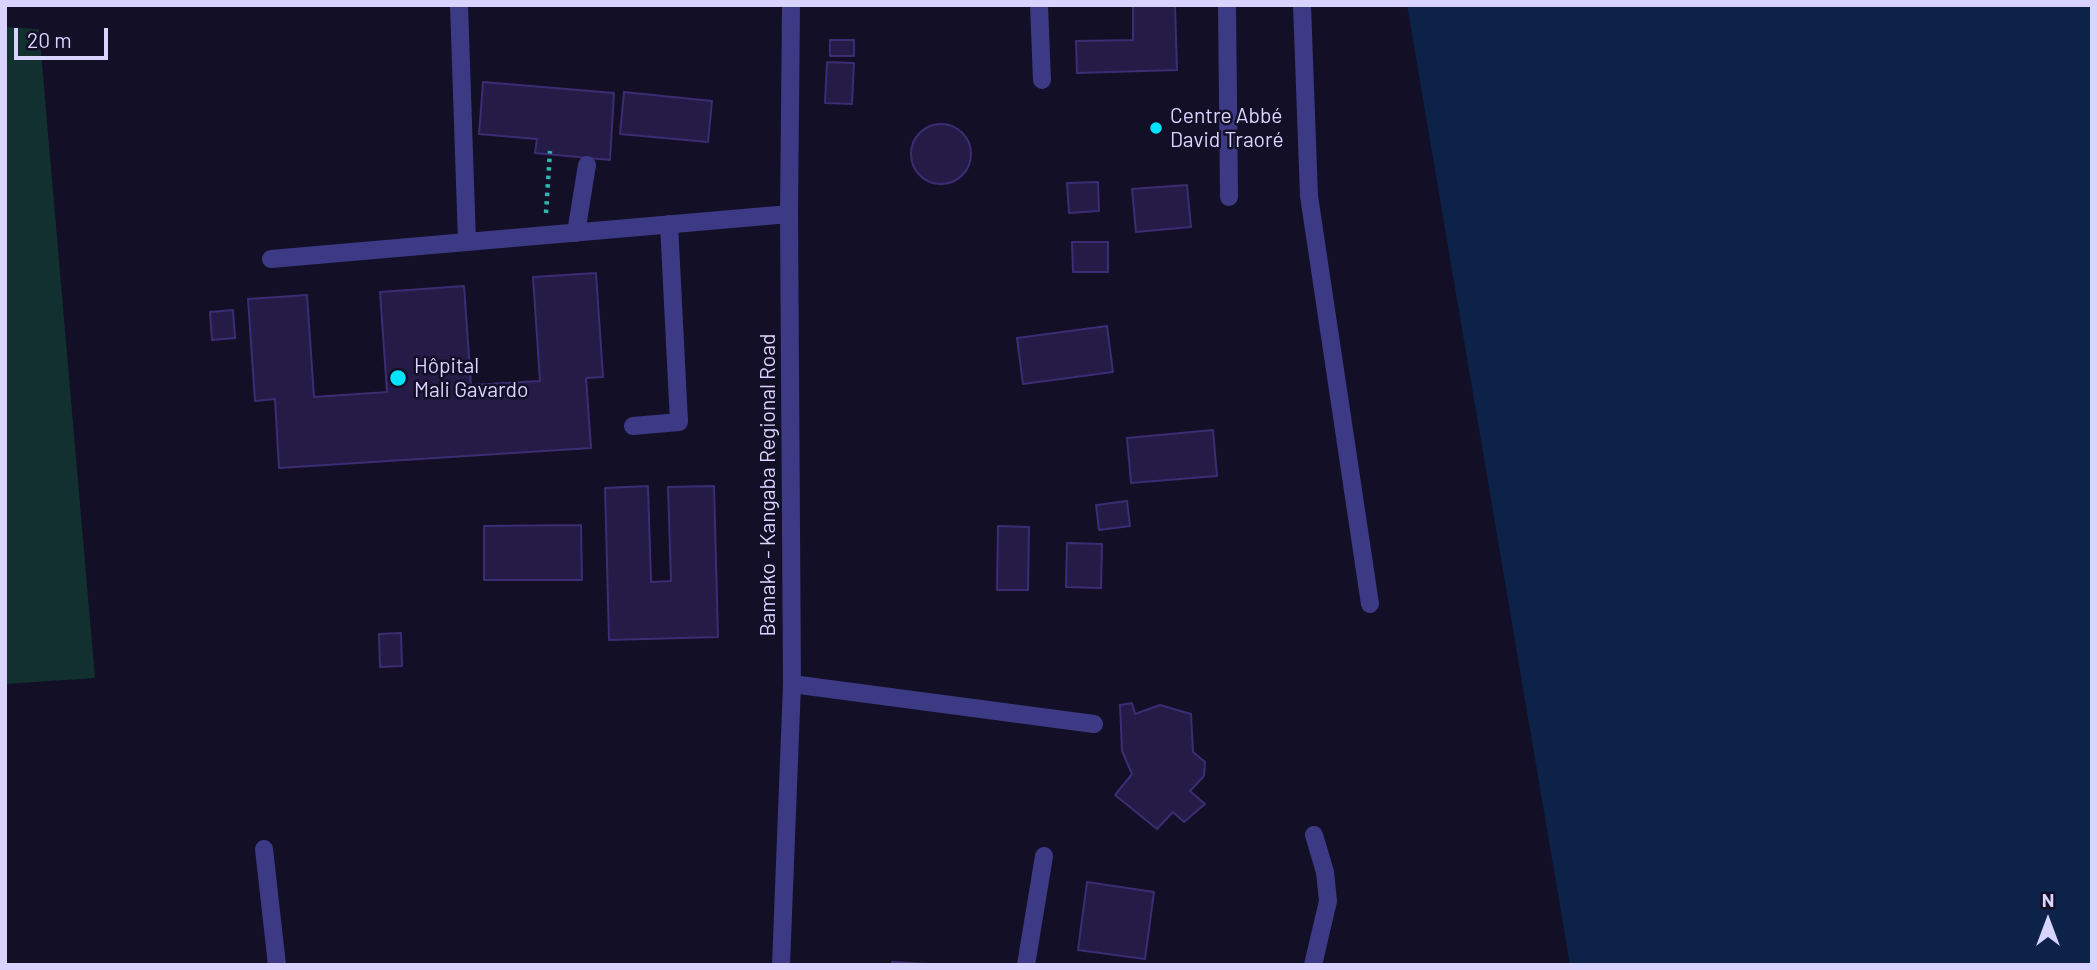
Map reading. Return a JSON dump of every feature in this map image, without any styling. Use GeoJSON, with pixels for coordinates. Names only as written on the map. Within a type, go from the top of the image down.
{"type":"FeatureCollection","features":[{"type":"Feature","properties":{"kind":"street"},"geometry":{"type":"LineString","coordinates":[[458,5],[467,242]]}},
{"type":"Feature","properties":{"kind":"street","name":"Bamako - Kangaba Regional Road"},"geometry":{"type":"LineString","coordinates":[[781,965],[792,684],[789,214],[791,5]]}},
{"type":"Feature","properties":{"kind":"street"},"geometry":{"type":"LineString","coordinates":[[1039,5],[1042,80]]}},
{"type":"Feature","properties":{"kind":"street"},"geometry":{"type":"LineString","coordinates":[[1227,5],[1229,197]]}},
{"type":"Feature","properties":{"kind":"street"},"geometry":{"type":"LineString","coordinates":[[1301,5],[1309,196],[1370,604]]}},
{"type":"Feature","properties":{"kind":"street"},"geometry":{"type":"LineString","coordinates":[[576,233],[587,165]]}},
{"type":"Feature","properties":{"kind":"street"},"geometry":{"type":"LineString","coordinates":[[271,259],[789,214]]}},
{"type":"Feature","properties":{"kind":"street"},"geometry":{"type":"LineString","coordinates":[[634,426],[679,422],[669,224]]}},
{"type":"Feature","properties":{"kind":"street"},"geometry":{"type":"LineString","coordinates":[[792,684],[1094,724]]}},
{"type":"Feature","properties":{"kind":"street"},"geometry":{"type":"LineString","coordinates":[[1312,965],[1328,901],[1325,872],[1314,835]]}},
{"type":"Feature","properties":{"kind":"street"},"geometry":{"type":"LineString","coordinates":[[264,849],[276,965]]}},
{"type":"Feature","properties":{"kind":"street"},"geometry":{"type":"LineString","coordinates":[[1026,965],[1044,856]]}},
{"type":"Feature","properties":{"kind":"path"},"geometry":{"type":"LineString","coordinates":[[544,235],[550,151]]}},
{"type":"Feature","properties":{"kind":"green space"},"geometry":{"type":"Polygon","coordinates":[[[5,27],[39,29],[95,678],[5,684],[5,27]]]}},
{"type":"Feature","properties":{"kind":"water"},"geometry":{"type":"Polygon","coordinates":[[[1407,5],[2092,5],[2092,965],[1570,965],[1407,5]]]}},
{"type":"Feature","properties":{"kind":"building"},"geometry":{"type":"Polygon","coordinates":[[[1133,5],[1175,5],[1177,70],[1077,73],[1076,41],[1133,40],[1133,5]]]}},
{"type":"Feature","properties":{"kind":"building"},"geometry":{"type":"Polygon","coordinates":[[[830,40],[854,40],[854,56],[830,56],[830,40]]]}},
{"type":"Feature","properties":{"kind":"building"},"geometry":{"type":"Polygon","coordinates":[[[827,62],[854,63],[852,104],[825,103],[827,62]]]}},
{"type":"Feature","properties":{"kind":"building"},"geometry":{"type":"Polygon","coordinates":[[[483,82],[614,93],[610,160],[535,153],[537,139],[479,134],[483,82]]]}},
{"type":"Feature","properties":{"kind":"building"},"geometry":{"type":"Polygon","coordinates":[[[624,92],[712,101],[708,142],[620,134],[624,92]]]}},
{"type":"Feature","properties":{"kind":"building"},"geometry":{"type":"Polygon","coordinates":[[[935,124],[947,124],[963,132],[969,142],[969,166],[963,176],[947,184],[935,184],[919,176],[911,160],[911,148],[919,132],[935,124]]]}},
{"type":"Feature","properties":{"kind":"building"},"geometry":{"type":"Polygon","coordinates":[[[1098,182],[1099,211],[1069,213],[1067,183],[1098,182]]]}},
{"type":"Feature","properties":{"kind":"building"},"geometry":{"type":"Polygon","coordinates":[[[1187,185],[1191,227],[1136,232],[1132,189],[1187,185]]]}},
{"type":"Feature","properties":{"kind":"building"},"geometry":{"type":"Polygon","coordinates":[[[1072,242],[1108,242],[1108,272],[1073,272],[1072,242]]]}},
{"type":"Feature","properties":{"kind":"building"},"geometry":{"type":"Polygon","coordinates":[[[596,273],[603,377],[586,378],[591,448],[279,468],[275,399],[255,401],[248,299],[307,295],[314,397],[387,392],[380,292],[464,286],[471,385],[540,381],[533,277],[596,273]]]}},
{"type":"Feature","properties":{"kind":"building"},"geometry":{"type":"Polygon","coordinates":[[[233,310],[235,338],[212,340],[210,312],[233,310]]]}},
{"type":"Feature","properties":{"kind":"building"},"geometry":{"type":"Polygon","coordinates":[[[1107,326],[1113,372],[1023,384],[1017,338],[1107,326]]]}},
{"type":"Feature","properties":{"kind":"building"},"geometry":{"type":"Polygon","coordinates":[[[1213,430],[1217,476],[1131,483],[1127,438],[1213,430]]]}},
{"type":"Feature","properties":{"kind":"building"},"geometry":{"type":"Polygon","coordinates":[[[648,486],[651,582],[671,581],[668,487],[714,486],[718,637],[609,640],[605,488],[648,486]]]}},
{"type":"Feature","properties":{"kind":"building"},"geometry":{"type":"Polygon","coordinates":[[[1127,501],[1130,526],[1099,530],[1096,505],[1127,501]]]}},
{"type":"Feature","properties":{"kind":"building"},"geometry":{"type":"Polygon","coordinates":[[[581,525],[582,580],[484,580],[484,526],[581,525]]]}},
{"type":"Feature","properties":{"kind":"building"},"geometry":{"type":"Polygon","coordinates":[[[998,526],[1029,527],[1028,590],[997,590],[998,526]]]}},
{"type":"Feature","properties":{"kind":"building"},"geometry":{"type":"Polygon","coordinates":[[[1067,543],[1102,544],[1101,588],[1066,587],[1067,543]]]}},
{"type":"Feature","properties":{"kind":"building"},"geometry":{"type":"Polygon","coordinates":[[[401,633],[402,666],[380,667],[379,634],[401,633]]]}},
{"type":"Feature","properties":{"kind":"building"},"geometry":{"type":"Polygon","coordinates":[[[1132,703],[1135,714],[1160,705],[1191,714],[1193,752],[1205,762],[1204,776],[1190,791],[1205,804],[1184,822],[1173,812],[1157,829],[1115,795],[1132,774],[1122,751],[1120,705],[1132,703]]]}},
{"type":"Feature","properties":{"kind":"building"},"geometry":{"type":"Polygon","coordinates":[[[1087,882],[1154,892],[1145,959],[1078,950],[1087,882]]]}},
{"type":"Feature","properties":{"kind":"building"},"geometry":{"type":"Polygon","coordinates":[[[892,962],[929,964],[929,965],[892,965],[892,962]]]}},
{"type":"Feature","properties":{"kind":"place","name":"Centre Abbé David Traoré"},"geometry":{"type":"Point","coordinates":[1156,128]}},
{"type":"Feature","properties":{"kind":"place","name":"Hôpital Mali Gavardo"},"geometry":{"type":"Point","coordinates":[398,378]}}]}
